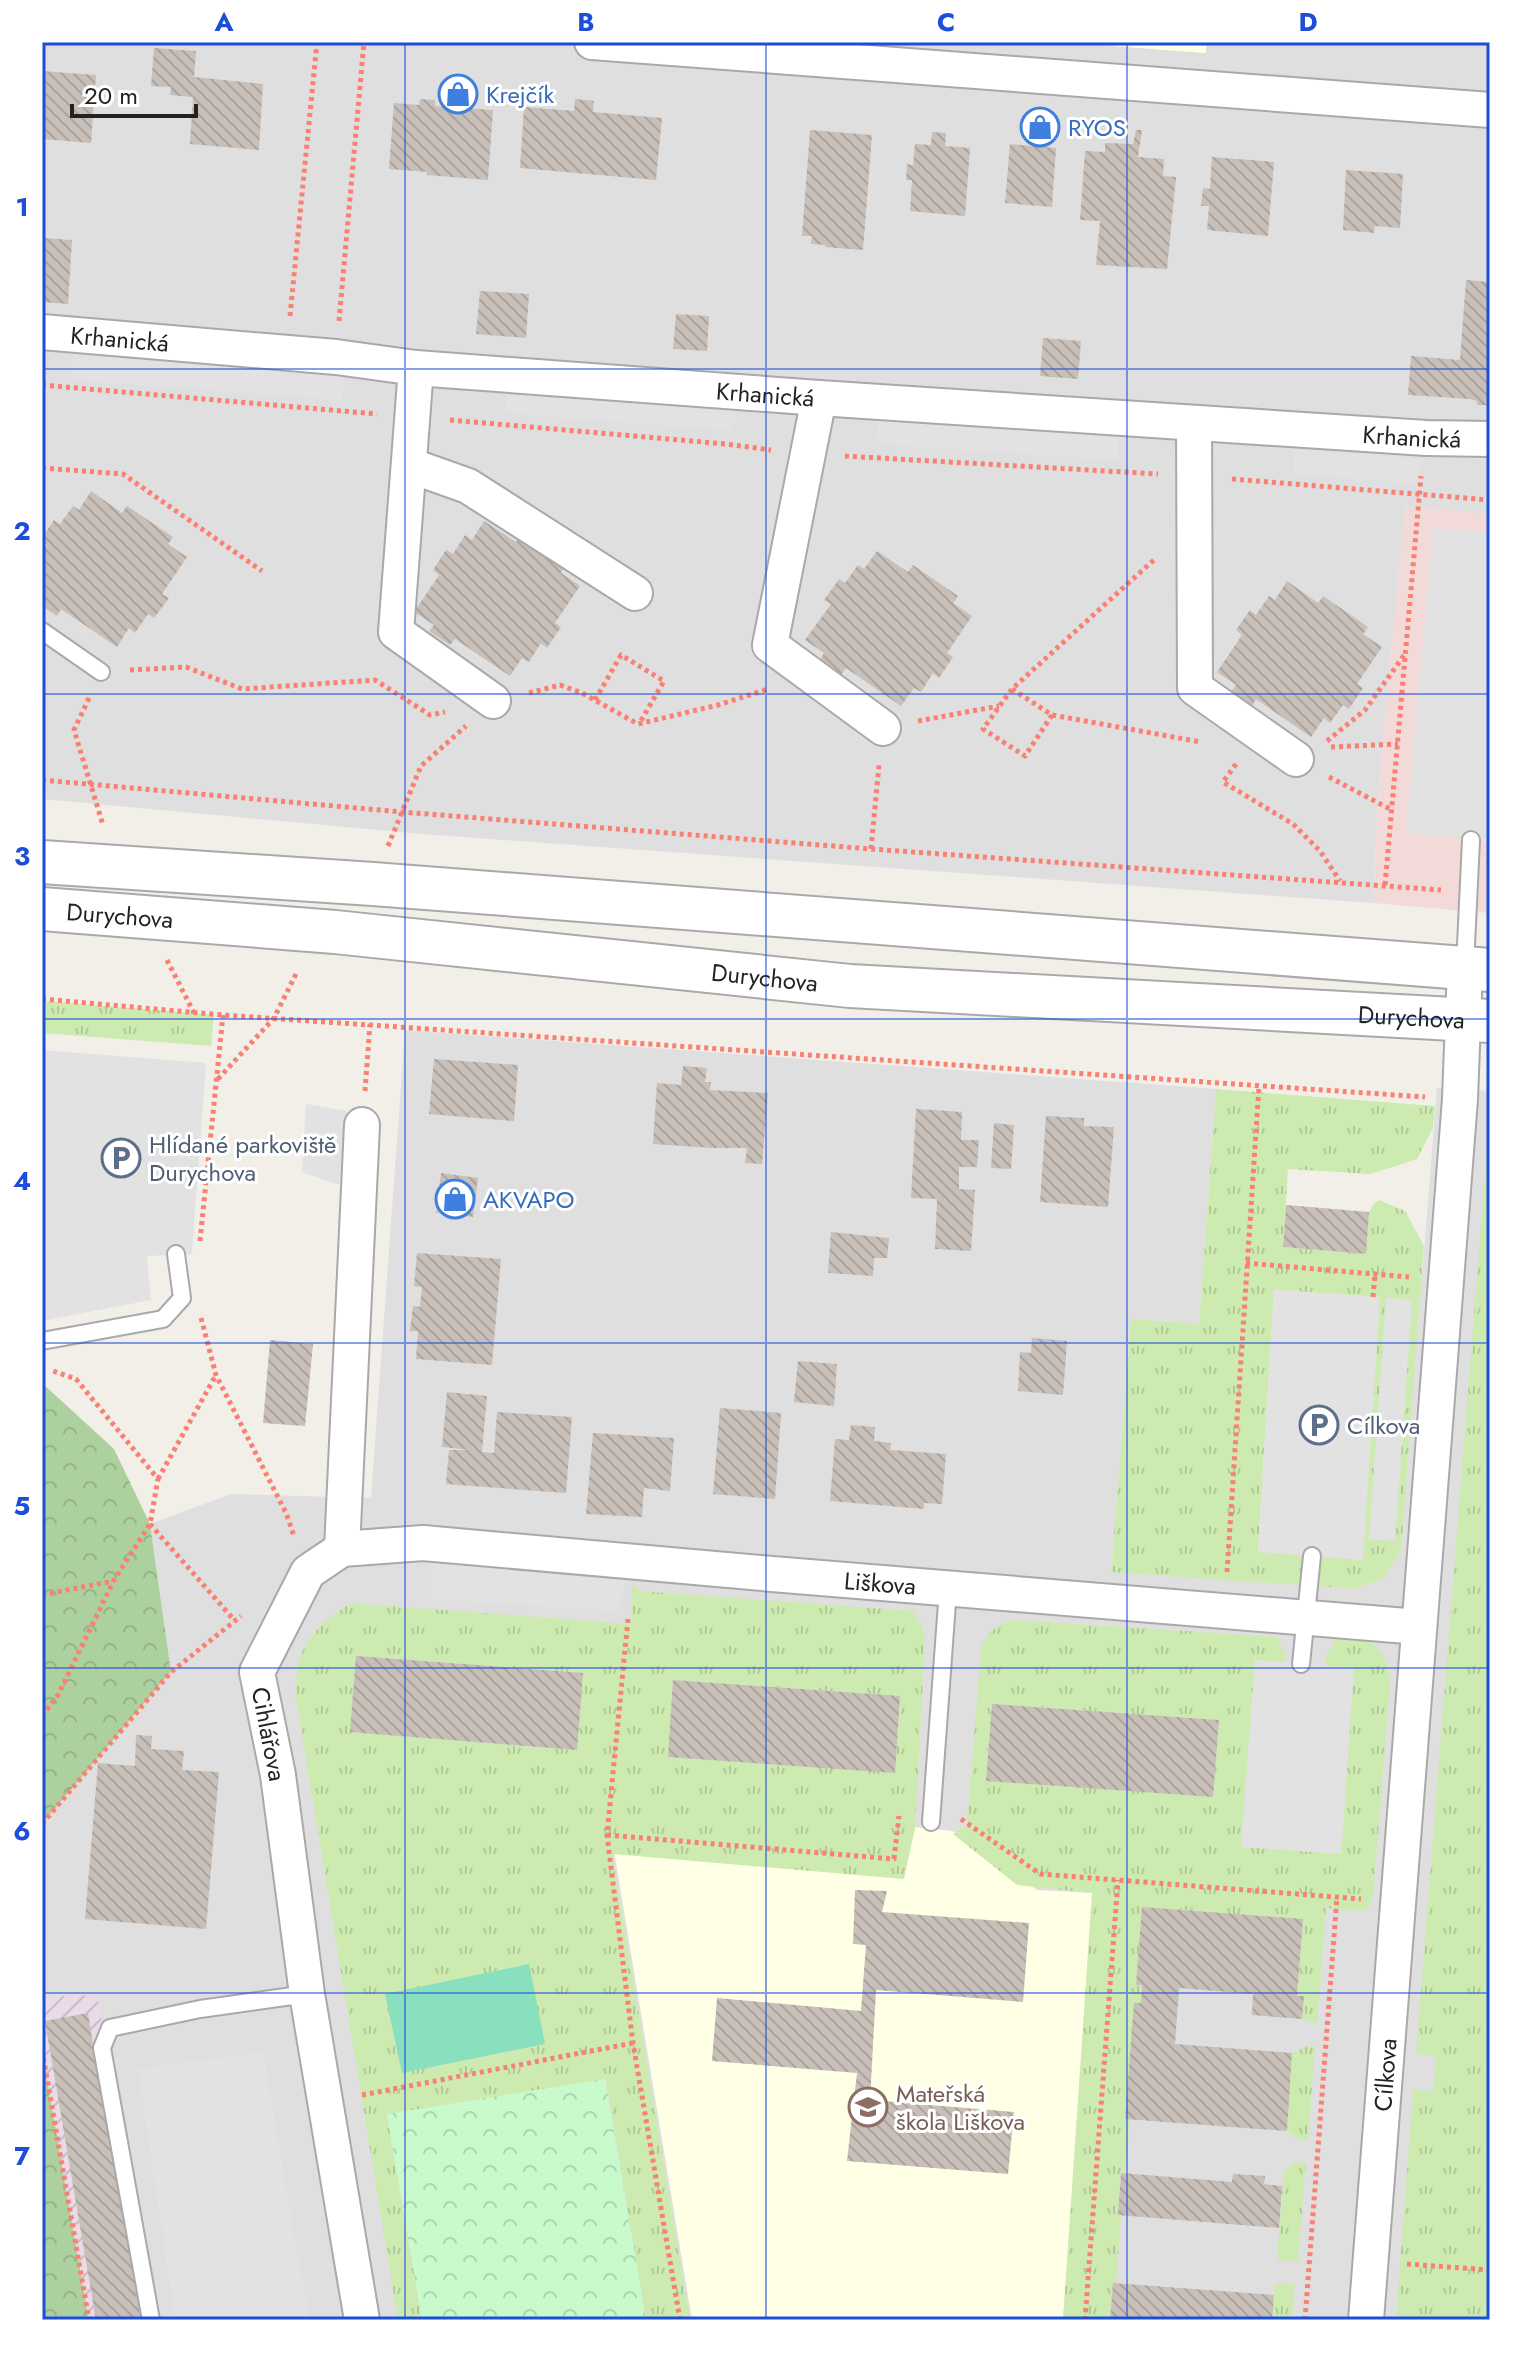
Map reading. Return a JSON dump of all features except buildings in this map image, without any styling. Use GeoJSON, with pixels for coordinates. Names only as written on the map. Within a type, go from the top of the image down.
{"type":"FeatureCollection","features":[{"type":"Feature","properties":{"kind":"street"},"geometry":{"type":"LineString","coordinates":[[592,42],[1490,110]]}},
{"type":"Feature","properties":{"kind":"street","name":"Krhanická"},"geometry":{"type":"LineString","coordinates":[[42,332],[336,357],[416,368],[819,398],[1426,438],[1490,439]]}},
{"type":"Feature","properties":{"kind":"street"},"geometry":{"type":"LineString","coordinates":[[416,368],[396,632],[493,701]]}},
{"type":"Feature","properties":{"kind":"street"},"geometry":{"type":"LineString","coordinates":[[819,398],[770,645],[883,728]]}},
{"type":"Feature","properties":{"kind":"street"},"geometry":{"type":"LineString","coordinates":[[1194,423],[1195,688],[1296,759]]}},
{"type":"Feature","properties":{"kind":"street"},"geometry":{"type":"LineString","coordinates":[[409,465],[468,486],[635,593]]}},
{"type":"Feature","properties":{"kind":"street","name":"Durychova"},"geometry":{"type":"LineString","coordinates":[[42,862],[373,884],[1477,969]]}},
{"type":"Feature","properties":{"kind":"street","name":"Durychova"},"geometry":{"type":"LineString","coordinates":[[42,909],[335,932],[850,986],[1476,1020]]}},
{"type":"Feature","properties":{"kind":"street","name":"Cílkova"},"geometry":{"type":"LineString","coordinates":[[1366,2320],[1460,1099],[1476,1020],[1477,969]]}},
{"type":"Feature","properties":{"kind":"street"},"geometry":{"type":"LineString","coordinates":[[342,1549],[362,1125]]}},
{"type":"Feature","properties":{"kind":"street","name":"Liškova"},"geometry":{"type":"LineString","coordinates":[[342,1549],[423,1543],[1419,1627]]}},
{"type":"Feature","properties":{"kind":"street","name":"Cihlářova"},"geometry":{"type":"LineString","coordinates":[[342,1549],[308,1572],[257,1672],[278,1775],[307,1994],[362,2320]]}},
{"type":"Feature","properties":{"kind":"lane"},"geometry":{"type":"LineString","coordinates":[[42,631],[101,672]]}},
{"type":"Feature","properties":{"kind":"lane"},"geometry":{"type":"LineString","coordinates":[[1471,840],[1469,892],[1477,969]]}},
{"type":"Feature","properties":{"kind":"lane"},"geometry":{"type":"LineString","coordinates":[[42,1341],[163,1319],[182,1298],[176,1254]]}},
{"type":"Feature","properties":{"kind":"lane"},"geometry":{"type":"LineString","coordinates":[[1301,1664],[1312,1556]]}},
{"type":"Feature","properties":{"kind":"lane"},"geometry":{"type":"LineString","coordinates":[[932,1817],[948,1589]]}},
{"type":"Feature","properties":{"kind":"lane"},"geometry":{"type":"LineString","coordinates":[[151,2320],[102,2048],[110,2028],[200,2009],[307,1994]]}},
{"type":"Feature","properties":{"kind":"path"},"geometry":{"type":"LineString","coordinates":[[286,353],[317,42]]}},
{"type":"Feature","properties":{"kind":"path"},"geometry":{"type":"LineString","coordinates":[[336,357],[364,42]]}},
{"type":"Feature","properties":{"kind":"path"},"geometry":{"type":"LineString","coordinates":[[42,385],[726,444],[808,454],[1194,476],[1490,500]]}},
{"type":"Feature","properties":{"kind":"path"},"geometry":{"type":"LineString","coordinates":[[1385,885],[1426,438]]}},
{"type":"Feature","properties":{"kind":"path"},"geometry":{"type":"LineString","coordinates":[[42,468],[123,474],[262,571]]}},
{"type":"Feature","properties":{"kind":"path"},"geometry":{"type":"LineString","coordinates":[[1052,715],[1025,756],[983,729],[1012,689],[1194,522]]}},
{"type":"Feature","properties":{"kind":"path"},"geometry":{"type":"LineString","coordinates":[[1398,744],[1320,747],[1365,710],[1405,653]]}},
{"type":"Feature","properties":{"kind":"path"},"geometry":{"type":"LineString","coordinates":[[595,700],[621,655],[664,681],[638,724]]}},
{"type":"Feature","properties":{"kind":"path"},"geometry":{"type":"LineString","coordinates":[[101,672],[186,667],[242,689],[375,680],[430,715],[560,685],[638,724],[718,705],[810,675]]}},
{"type":"Feature","properties":{"kind":"path"},"geometry":{"type":"LineString","coordinates":[[1012,689],[1052,715],[1202,742]]}},
{"type":"Feature","properties":{"kind":"path"},"geometry":{"type":"LineString","coordinates":[[402,812],[421,766],[493,701]]}},
{"type":"Feature","properties":{"kind":"path"},"geometry":{"type":"LineString","coordinates":[[871,849],[883,728],[1000,706]]}},
{"type":"Feature","properties":{"kind":"path"},"geometry":{"type":"LineString","coordinates":[[1296,759],[1392,810]]}},
{"type":"Feature","properties":{"kind":"path"},"geometry":{"type":"LineString","coordinates":[[1239,761],[1223,782],[1293,824],[1320,851],[1340,882]]}},
{"type":"Feature","properties":{"kind":"path"},"geometry":{"type":"LineString","coordinates":[[42,780],[871,849],[1469,892]]}},
{"type":"Feature","properties":{"kind":"path"},"geometry":{"type":"LineString","coordinates":[[42,999],[223,1015],[1460,1099]]}},
{"type":"Feature","properties":{"kind":"path"},"geometry":{"type":"LineString","coordinates":[[199,1250],[223,1015]]}},
{"type":"Feature","properties":{"kind":"path"},"geometry":{"type":"LineString","coordinates":[[362,1125],[370,1024]]}},
{"type":"Feature","properties":{"kind":"path"},"geometry":{"type":"LineString","coordinates":[[1227,1572],[1259,1086]]}},
{"type":"Feature","properties":{"kind":"path"},"geometry":{"type":"LineString","coordinates":[[1246,1263],[1422,1278]]}},
{"type":"Feature","properties":{"kind":"path"},"geometry":{"type":"LineString","coordinates":[[1373,1297],[1375,1275]]}},
{"type":"Feature","properties":{"kind":"path"},"geometry":{"type":"LineString","coordinates":[[198,1309],[216,1375],[286,1513],[308,1572]]}},
{"type":"Feature","properties":{"kind":"path"},"geometry":{"type":"LineString","coordinates":[[42,1367],[76,1379],[158,1479]]}},
{"type":"Feature","properties":{"kind":"path"},"geometry":{"type":"LineString","coordinates":[[42,1716],[58,1695],[114,1580],[150,1524],[158,1479],[216,1375]]}},
{"type":"Feature","properties":{"kind":"path"},"geometry":{"type":"LineString","coordinates":[[150,1524],[235,1621]]}},
{"type":"Feature","properties":{"kind":"path"},"geometry":{"type":"LineString","coordinates":[[42,1595],[114,1580]]}},
{"type":"Feature","properties":{"kind":"path"},"geometry":{"type":"LineString","coordinates":[[42,1824],[171,1672],[247,1612]]}},
{"type":"Feature","properties":{"kind":"path"},"geometry":{"type":"LineString","coordinates":[[628,1619],[607,1835],[633,2043],[680,2320]]}},
{"type":"Feature","properties":{"kind":"path"},"geometry":{"type":"LineString","coordinates":[[607,1835],[894,1859],[900,1810],[932,1817],[955,1814],[1040,1874],[1398,1902]]}},
{"type":"Feature","properties":{"kind":"path"},"geometry":{"type":"LineString","coordinates":[[1085,2320],[1118,1880]]}},
{"type":"Feature","properties":{"kind":"path"},"geometry":{"type":"LineString","coordinates":[[1305,2320],[1337,1897]]}},
{"type":"Feature","properties":{"kind":"path"},"geometry":{"type":"LineString","coordinates":[[325,2102],[633,2043]]}},
{"type":"Feature","properties":{"kind":"path"},"geometry":{"type":"LineString","coordinates":[[42,2050],[89,2320]]}},
{"type":"Feature","properties":{"kind":"path"},"geometry":{"type":"LineString","coordinates":[[1371,2261],[1490,2270]]}},
{"type":"Feature","properties":{"kind":"shaded area"},"geometry":{"type":"Polygon","coordinates":[[[42,42],[1062,42],[1205,53],[1206,42],[1490,42],[1490,514],[1405,507],[1379,785],[1373,903],[422,834],[42,799],[42,42]]]}},
{"type":"Feature","properties":{"kind":"shaded area"},"geometry":{"type":"Polygon","coordinates":[[[1062,42],[1206,42],[1206,53],[1062,42]]]}},
{"type":"Feature","properties":{"kind":"shaded area"},"geometry":{"type":"Polygon","coordinates":[[[72,354],[344,375],[342,400],[70,380],[72,354]]]}},
{"type":"Feature","properties":{"kind":"shaded area"},"geometry":{"type":"Polygon","coordinates":[[[508,387],[736,404],[734,431],[505,413],[508,387]]]}},
{"type":"Feature","properties":{"kind":"shaded area"},"geometry":{"type":"Polygon","coordinates":[[[878,420],[1119,437],[1117,460],[877,444],[878,420]]]}},
{"type":"Feature","properties":{"kind":"shaded area"},"geometry":{"type":"Polygon","coordinates":[[[1294,449],[1423,459],[1414,483],[1294,474],[1294,449]]]}},
{"type":"Feature","properties":{"kind":"shaded area"},"geometry":{"type":"Polygon","coordinates":[[[1405,506],[1490,514],[1490,913],[1373,903],[1379,785],[1405,506]]]}},
{"type":"Feature","properties":{"kind":"shaded area"},"geometry":{"type":"Polygon","coordinates":[[[1433,528],[1490,533],[1490,841],[1406,833],[1433,528]]]}},
{"type":"Feature","properties":{"kind":"shaded area"},"geometry":{"type":"Polygon","coordinates":[[[405,1030],[1216,1089],[1199,1324],[1131,1319],[1111,1571],[1356,1589],[1385,1577],[1422,1278],[1437,1088],[1490,1091],[1490,2320],[156,2320],[42,1997],[42,1824],[171,1672],[150,1524],[231,1494],[371,1498],[405,1030]]]}},
{"type":"Feature","properties":{"kind":"shaded area","name":"Hlídané parkoviště Durychova"},"geometry":{"type":"Polygon","coordinates":[[[42,1050],[206,1063],[192,1254],[147,1256],[151,1300],[42,1321],[42,1050]]]}},
{"type":"Feature","properties":{"kind":"shaded area"},"geometry":{"type":"Polygon","coordinates":[[[306,1104],[347,1111],[339,1185],[302,1172],[306,1104]]]}},
{"type":"Feature","properties":{"kind":"shaded area","name":"Cílkova"},"geometry":{"type":"Polygon","coordinates":[[[1274,1290],[1380,1297],[1363,1560],[1258,1552],[1274,1290]]]}},
{"type":"Feature","properties":{"kind":"shaded area"},"geometry":{"type":"Polygon","coordinates":[[[1386,1298],[1412,1300],[1395,1541],[1369,1539],[1386,1298]]]}},
{"type":"Feature","properties":{"kind":"shaded area"},"geometry":{"type":"Polygon","coordinates":[[[433,1563],[625,1579],[620,1611],[431,1599],[433,1563]]]}},
{"type":"Feature","properties":{"kind":"shaded area"},"geometry":{"type":"Polygon","coordinates":[[[1255,1660],[1354,1668],[1341,1854],[1241,1847],[1255,1660]]]}},
{"type":"Feature","properties":{"kind":"shaded area","name":"Mateřská škola Liškova"},"geometry":{"type":"Polygon","coordinates":[[[913,1827],[953,1831],[1037,1890],[1094,1893],[1063,2320],[692,2320],[614,1851],[913,1827]]]}},
{"type":"Feature","properties":{"kind":"shaded area"},"geometry":{"type":"Polygon","coordinates":[[[97,1995],[156,2320],[89,2320],[42,2050],[42,1997],[97,1995]]]}},
{"type":"Feature","properties":{"kind":"shaded area"},"geometry":{"type":"Polygon","coordinates":[[[263,2052],[309,2320],[175,2320],[138,2068],[263,2052]]]}},
{"type":"Feature","properties":{"kind":"green space"},"geometry":{"type":"Polygon","coordinates":[[[42,1001],[214,1015],[211,1046],[42,1033],[42,1001]]]}},
{"type":"Feature","properties":{"kind":"green space"},"geometry":{"type":"Polygon","coordinates":[[[1216,1089],[1435,1106],[1433,1128],[1417,1159],[1371,1174],[1288,1169],[1283,1247],[1365,1254],[1368,1217],[1379,1200],[1405,1211],[1424,1246],[1401,1550],[1385,1577],[1356,1589],[1111,1572],[1131,1319],[1199,1324],[1216,1089]],[[1274,1290],[1258,1552],[1379,1297],[1274,1290]]]}},
{"type":"Feature","properties":{"kind":"green space"},"geometry":{"type":"Polygon","coordinates":[[[1490,1110],[1490,2320],[1396,2320],[1413,2090],[1433,2091],[1436,2056],[1416,2054],[1490,1110]]]}},
{"type":"Feature","properties":{"kind":"green space"},"geometry":{"type":"Polygon","coordinates":[[[42,1383],[114,1449],[150,1524],[171,1672],[42,1824],[42,1383]]]}},
{"type":"Feature","properties":{"kind":"green space"},"geometry":{"type":"Polygon","coordinates":[[[632,1584],[640,1591],[913,1611],[922,1626],[925,1640],[915,1828],[904,1879],[612,1854],[690,2320],[646,2320],[606,2079],[387,2115],[422,2320],[398,2320],[295,1692],[303,1650],[327,1620],[351,1603],[631,1624],[632,1584]],[[356,1656],[351,1732],[576,1750],[582,1673],[356,1656]],[[673,1680],[669,1757],[895,1772],[900,1696],[673,1680]]]}},
{"type":"Feature","properties":{"kind":"green space"},"geometry":{"type":"Polygon","coordinates":[[[1014,1620],[1278,1637],[1287,1659],[1284,1662],[1255,1661],[1242,1847],[1341,1853],[1354,1668],[1328,1666],[1324,1660],[1334,1642],[1352,1631],[1380,1651],[1389,1674],[1373,1897],[1368,1908],[1360,1911],[1326,1908],[1317,2023],[1302,2019],[1304,1996],[1297,1996],[1303,1919],[1142,1907],[1136,1984],[1142,1985],[1141,2003],[1125,2173],[1120,2173],[1118,2215],[1121,2216],[1110,2320],[1063,2320],[1092,1893],[1017,1885],[953,1834],[967,1825],[981,1648],[993,1630],[1014,1620]],[[992,1704],[986,1780],[1213,1796],[1218,1720],[992,1704]]]}},
{"type":"Feature","properties":{"kind":"green space"},"geometry":{"type":"Polygon","coordinates":[[[529,1964],[545,2044],[402,2073],[385,1994],[529,1964]]]}},
{"type":"Feature","properties":{"kind":"green space"},"geometry":{"type":"Polygon","coordinates":[[[1315,2046],[1308,2140],[1299,2140],[1287,2131],[1292,2053],[1315,2046]]]}},
{"type":"Feature","properties":{"kind":"green space"},"geometry":{"type":"Polygon","coordinates":[[[42,2050],[89,2320],[42,2320],[42,2050]]]}},
{"type":"Feature","properties":{"kind":"green space"},"geometry":{"type":"Polygon","coordinates":[[[605,2079],[646,2320],[422,2320],[387,2114],[605,2079]]]}},
{"type":"Feature","properties":{"kind":"green space"},"geometry":{"type":"Polygon","coordinates":[[[1306,2162],[1298,2261],[1277,2260],[1284,2171],[1293,2163],[1306,2162]]]}},
{"type":"Feature","properties":{"kind":"green space"},"geometry":{"type":"Polygon","coordinates":[[[1275,2283],[1295,2284],[1292,2320],[1272,2320],[1275,2283]]]}},
{"type":"Feature","properties":{"kind":"place","name":"Krejčík"},"geometry":{"type":"Point","coordinates":[458,94]}},
{"type":"Feature","properties":{"kind":"place","name":"RYOS"},"geometry":{"type":"Point","coordinates":[1040,127]}},
{"type":"Feature","properties":{"kind":"place","name":"Hlídané parkoviště Durychova"},"geometry":{"type":"Point","coordinates":[121,1158]}},
{"type":"Feature","properties":{"kind":"place","name":"AKVAPO"},"geometry":{"type":"Point","coordinates":[455,1199]}},
{"type":"Feature","properties":{"kind":"place","name":"Cílkova"},"geometry":{"type":"Point","coordinates":[1319,1425]}},
{"type":"Feature","properties":{"kind":"place","name":"Mateřská škola Liškova"},"geometry":{"type":"Point","coordinates":[868,2107]}}]}
